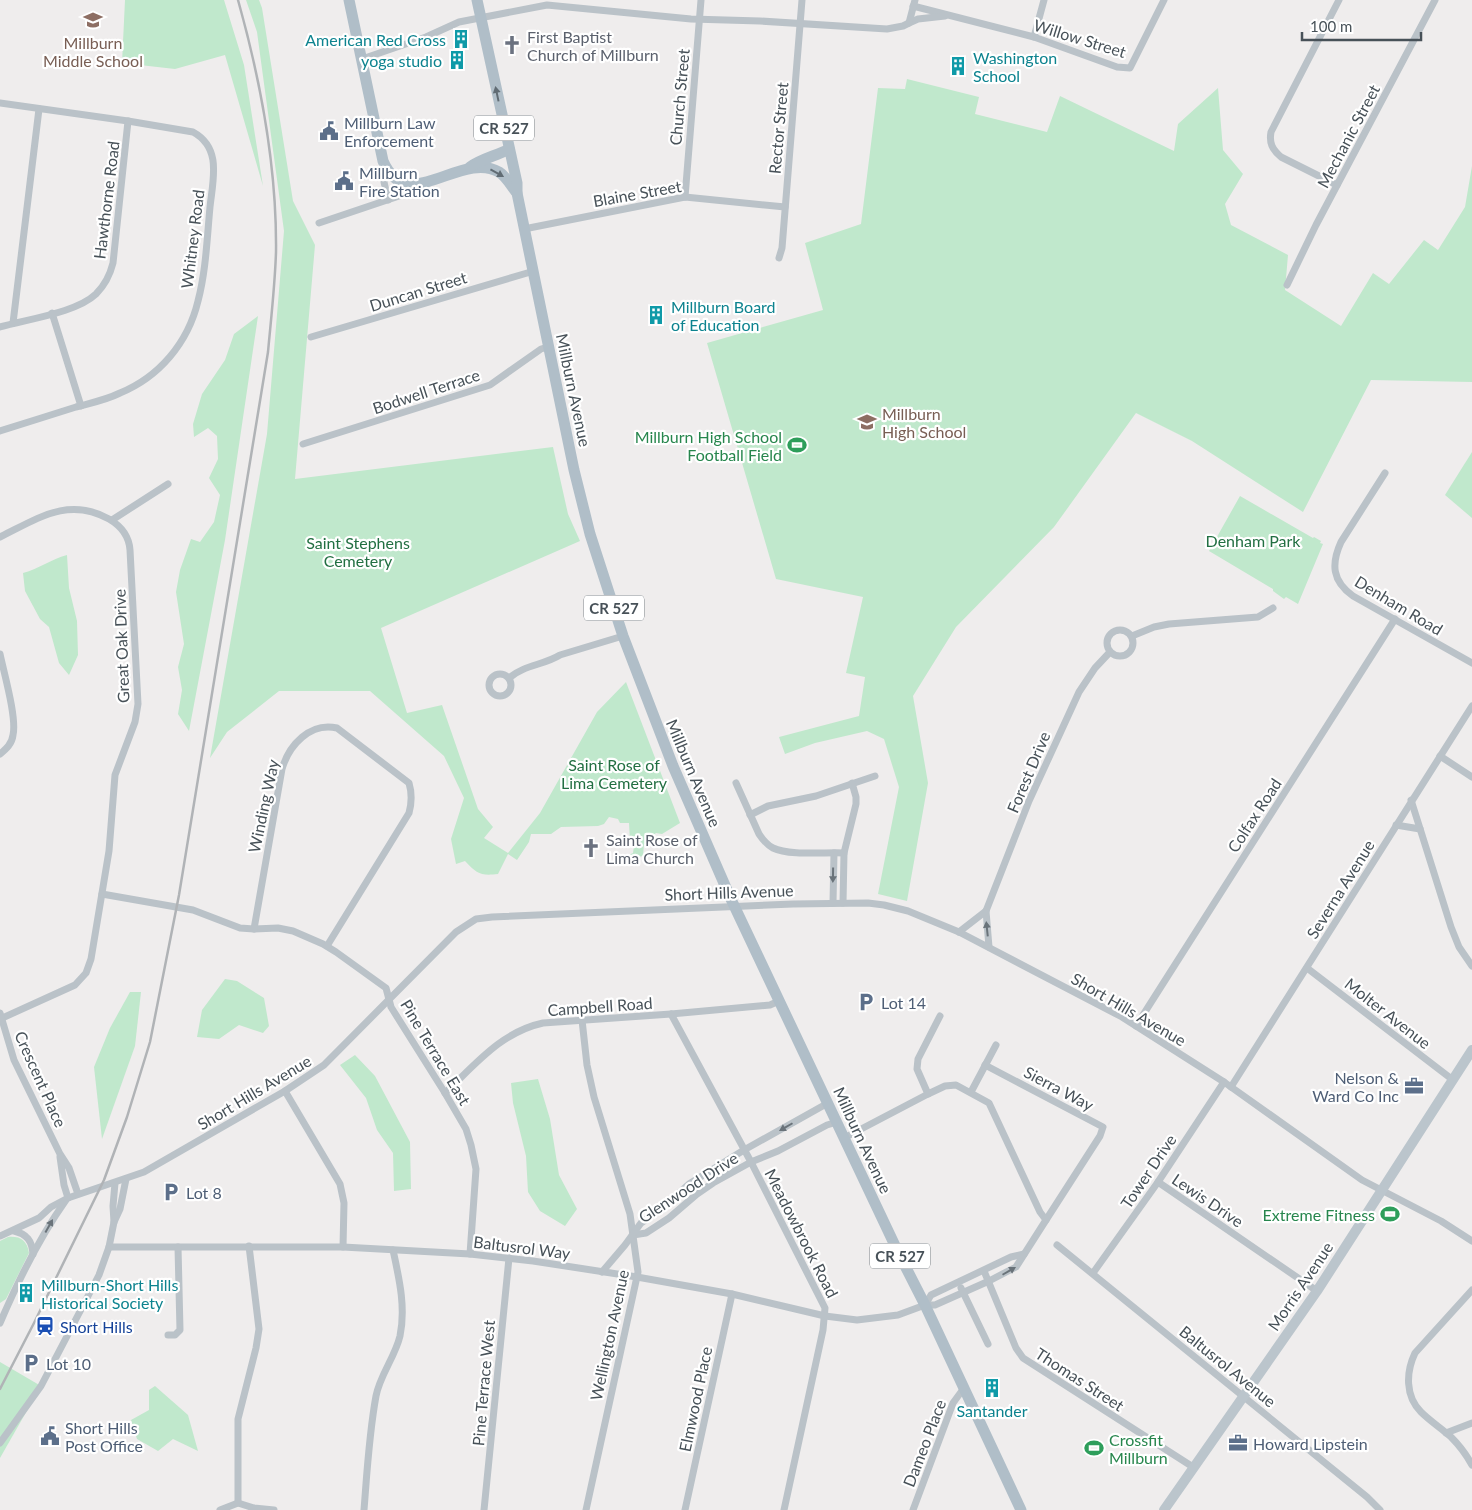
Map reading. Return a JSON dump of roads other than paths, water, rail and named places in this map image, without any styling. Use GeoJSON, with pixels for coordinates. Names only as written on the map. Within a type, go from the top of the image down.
{"type":"FeatureCollection","features":[{"type":"Feature","properties":{"kind":"main road"},"geometry":{"type":"LineString","coordinates":[[349,0],[385,167]]}},
{"type":"Feature","properties":{"kind":"main road","name":"Millburn Avenue"},"geometry":{"type":"LineString","coordinates":[[477,0],[517,183],[517,193],[524,229],[574,470],[588,528],[623,636],[672,766],[734,906],[925,1304],[1021,1510]]}},
{"type":"Feature","properties":{"kind":"main road"},"geometry":{"type":"LineString","coordinates":[[470,167],[481,160],[498,155],[509,149]]}},
{"type":"Feature","properties":{"kind":"main road","name":"CR 527"},"geometry":{"type":"LineString","coordinates":[[385,167],[397,179],[406,183],[417,184],[470,167],[497,171],[507,179],[517,193]]}},
{"type":"Feature","properties":{"kind":"main road","name":"Morris Avenue"},"geometry":{"type":"LineString","coordinates":[[1164,1510],[1317,1290],[1472,1050]]}},
{"type":"Feature","properties":{"kind":"street","name":"Church Street"},"geometry":{"type":"LineString","coordinates":[[685,197],[701,0]]}},
{"type":"Feature","properties":{"kind":"street","name":"Rector Street"},"geometry":{"type":"LineString","coordinates":[[779,258],[782,248],[802,0]]}},
{"type":"Feature","properties":{"kind":"street"},"geometry":{"type":"LineString","coordinates":[[1034,37],[1044,0]]}},
{"type":"Feature","properties":{"kind":"street","name":"Willow Street"},"geometry":{"type":"LineString","coordinates":[[914,3],[948,16],[1034,37],[1117,67],[1130,68],[1164,0]]}},
{"type":"Feature","properties":{"kind":"street"},"geometry":{"type":"LineString","coordinates":[[1337,185],[1274,151],[1271,144],[1271,132],[1340,0]]}},
{"type":"Feature","properties":{"kind":"street","name":"Mechanic Street"},"geometry":{"type":"LineString","coordinates":[[1287,285],[1337,185],[1435,0]]}},
{"type":"Feature","properties":{"kind":"street","name":"Willow Street"},"geometry":{"type":"LineString","coordinates":[[362,59],[426,37],[459,22],[555,2],[699,19],[887,29],[903,26],[918,19],[948,16]]}},
{"type":"Feature","properties":{"kind":"street"},"geometry":{"type":"LineString","coordinates":[[909,23],[914,3]]}},
{"type":"Feature","properties":{"kind":"street","name":"Whitney Road"},"geometry":{"type":"LineString","coordinates":[[0,103],[193,132],[202,137],[210,149],[214,175],[201,286],[195,314],[183,340],[165,362],[132,388],[106,399],[0,431]]}},
{"type":"Feature","properties":{"kind":"street"},"geometry":{"type":"LineString","coordinates":[[13,323],[39,109]]}},
{"type":"Feature","properties":{"kind":"street","name":"Hawthorne Road"},"geometry":{"type":"LineString","coordinates":[[0,327],[87,301],[100,290],[110,275],[113,263],[128,121]]}},
{"type":"Feature","properties":{"kind":"street"},"geometry":{"type":"LineString","coordinates":[[385,167],[384,182],[388,200]]}},
{"type":"Feature","properties":{"kind":"street"},"geometry":{"type":"LineString","coordinates":[[319,223],[408,193],[428,182]]}},
{"type":"Feature","properties":{"kind":"street","name":"Blaine Street"},"geometry":{"type":"LineString","coordinates":[[524,229],[685,197],[785,207]]}},
{"type":"Feature","properties":{"kind":"street","name":"Duncan Street"},"geometry":{"type":"LineString","coordinates":[[311,337],[534,271]]}},
{"type":"Feature","properties":{"kind":"street"},"geometry":{"type":"LineString","coordinates":[[52,313],[81,406]]}},
{"type":"Feature","properties":{"kind":"street","name":"Bodwell Terrace"},"geometry":{"type":"LineString","coordinates":[[303,444],[490,385],[541,349],[548,347]]}},
{"type":"Feature","properties":{"kind":"street","name":"Denham Road"},"geometry":{"type":"LineString","coordinates":[[1385,473],[1336,554],[1335,571],[1338,578],[1346,591],[1472,663]]}},
{"type":"Feature","properties":{"kind":"street"},"geometry":{"type":"LineString","coordinates":[[112,520],[168,484]]}},
{"type":"Feature","properties":{"kind":"street","name":"Great Oak Drive"},"geometry":{"type":"LineString","coordinates":[[0,537],[45,515],[66,509],[86,510],[99,514],[112,520],[123,530],[129,542],[138,704],[135,722],[115,775],[109,851],[86,973],[81,980],[65,991],[0,1019]]}},
{"type":"Feature","properties":{"kind":"street","name":"Forest Drive"},"geometry":{"type":"LineString","coordinates":[[989,947],[986,911],[1033,792],[1076,697],[1095,668],[1110,652],[1107,644],[1111,633],[1122,629],[1132,636],[1154,627],[1169,624],[1258,618],[1273,608]]}},
{"type":"Feature","properties":{"kind":"street","name":"Colfax Road"},"geometry":{"type":"LineString","coordinates":[[1136,1026],[1395,619]]}},
{"type":"Feature","properties":{"kind":"street"},"geometry":{"type":"LineString","coordinates":[[509,678],[516,672],[552,660],[560,655],[623,636]]}},
{"type":"Feature","properties":{"kind":"street"},"geometry":{"type":"LineString","coordinates":[[1110,652],[1118,656],[1129,653],[1134,644],[1132,636]]}},
{"type":"Feature","properties":{"kind":"street"},"geometry":{"type":"LineString","coordinates":[[0,654],[14,721],[14,736],[8,747],[0,754]]}},
{"type":"Feature","properties":{"kind":"street","name":"Severna Avenue"},"geometry":{"type":"LineString","coordinates":[[1231,1087],[1472,706]]}},
{"type":"Feature","properties":{"kind":"street","name":"Winding Way"},"geometry":{"type":"LineString","coordinates":[[254,929],[282,769],[286,757],[297,740],[321,728],[337,728],[409,783],[412,804],[409,813],[327,946]]}},
{"type":"Feature","properties":{"kind":"street"},"geometry":{"type":"LineString","coordinates":[[1440,756],[1472,777]]}},
{"type":"Feature","properties":{"kind":"street"},"geometry":{"type":"LineString","coordinates":[[750,814],[768,806],[806,798],[874,776]]}},
{"type":"Feature","properties":{"kind":"street"},"geometry":{"type":"LineString","coordinates":[[736,783],[759,834],[774,848],[791,852],[844,853]]}},
{"type":"Feature","properties":{"kind":"street"},"geometry":{"type":"LineString","coordinates":[[843,903],[844,853],[856,804],[852,783]]}},
{"type":"Feature","properties":{"kind":"street"},"geometry":{"type":"LineString","coordinates":[[1412,800],[1451,927],[1459,948],[1472,966]]}},
{"type":"Feature","properties":{"kind":"street"},"geometry":{"type":"LineString","coordinates":[[1396,825],[1420,829]]}},
{"type":"Feature","properties":{"kind":"street"},"geometry":{"type":"LineString","coordinates":[[833,903],[834,853]]}},
{"type":"Feature","properties":{"kind":"street","name":"Pine Terrace East"},"geometry":{"type":"LineString","coordinates":[[102,894],[193,910],[240,928],[278,928],[293,931],[327,946],[386,988],[391,1007],[466,1129],[476,1169],[470,1254]]}},
{"type":"Feature","properties":{"kind":"street","name":"Short Hills Avenue"},"geometry":{"type":"LineString","coordinates":[[0,1236],[39,1218],[51,1207],[68,1198],[144,1172],[285,1092],[324,1065],[456,932],[476,919],[492,916],[843,903],[884,905],[908,911],[989,947],[1136,1026],[1224,1082],[1362,1180],[1441,1221],[1472,1241]]}},
{"type":"Feature","properties":{"kind":"street"},"geometry":{"type":"LineString","coordinates":[[958,932],[986,911]]}},
{"type":"Feature","properties":{"kind":"street","name":"Molter Avenue"},"geometry":{"type":"LineString","coordinates":[[1307,968],[1453,1080]]}},
{"type":"Feature","properties":{"kind":"street","name":"Campbell Road"},"geometry":{"type":"LineString","coordinates":[[445,1093],[496,1044],[529,1026],[543,1023],[770,1006],[779,1001]]}},
{"type":"Feature","properties":{"kind":"street","name":"Crescent Place"},"geometry":{"type":"LineString","coordinates":[[0,1013],[0,1019],[14,1060],[60,1154],[69,1168],[78,1194]]}},
{"type":"Feature","properties":{"kind":"street","name":"Meadowbrook Road"},"geometry":{"type":"LineString","coordinates":[[671,1014],[823,1302],[825,1316],[823,1330],[784,1510]]}},
{"type":"Feature","properties":{"kind":"street"},"geometry":{"type":"LineString","coordinates":[[928,1094],[917,1065],[918,1059],[940,1016]]}},
{"type":"Feature","properties":{"kind":"street","name":"Wellington Avenue"},"geometry":{"type":"LineString","coordinates":[[582,1020],[587,1065],[594,1097],[630,1214],[638,1272],[586,1510]]}},
{"type":"Feature","properties":{"kind":"street"},"geometry":{"type":"LineString","coordinates":[[971,1092],[996,1045]]}},
{"type":"Feature","properties":{"kind":"street","name":"Sierra Way"},"geometry":{"type":"LineString","coordinates":[[985,1065],[1103,1127],[1100,1136],[1046,1220]]}},
{"type":"Feature","properties":{"kind":"street","name":"Tower Drive"},"geometry":{"type":"LineString","coordinates":[[1093,1274],[1158,1182],[1224,1082]]}},
{"type":"Feature","properties":{"kind":"street"},"geometry":{"type":"LineString","coordinates":[[844,1138],[928,1094],[951,1085],[956,1085],[971,1092],[989,1103],[1040,1212],[1046,1220],[1016,1267],[935,1305],[925,1304],[931,1295],[1011,1257],[1024,1254]]}},
{"type":"Feature","properties":{"kind":"street"},"geometry":{"type":"LineString","coordinates":[[285,1092],[340,1184],[344,1203],[342,1247]]}},
{"type":"Feature","properties":{"kind":"street","name":"Glenwood Drive"},"geometry":{"type":"LineString","coordinates":[[633,1235],[641,1224],[689,1184],[744,1150],[828,1103]]}},
{"type":"Feature","properties":{"kind":"street","name":"Glenwood Drive"},"geometry":{"type":"LineString","coordinates":[[633,1235],[646,1233],[669,1218],[697,1194],[750,1162],[778,1151],[827,1125],[837,1122]]}},
{"type":"Feature","properties":{"kind":"street","name":"Crescent Place"},"geometry":{"type":"LineString","coordinates":[[60,1154],[64,1185],[68,1198]]}},
{"type":"Feature","properties":{"kind":"street"},"geometry":{"type":"LineString","coordinates":[[0,1443],[41,1386],[99,1275],[109,1247],[114,1222],[120,1208],[126,1179]]}},
{"type":"Feature","properties":{"kind":"street","name":"Lewis Drive"},"geometry":{"type":"LineString","coordinates":[[1158,1182],[1317,1290]]}},
{"type":"Feature","properties":{"kind":"street"},"geometry":{"type":"LineString","coordinates":[[114,1222],[115,1183]]}},
{"type":"Feature","properties":{"kind":"street"},"geometry":{"type":"LineString","coordinates":[[0,1323],[4,1308],[54,1217],[68,1198]]}},
{"type":"Feature","properties":{"kind":"street"},"geometry":{"type":"LineString","coordinates":[[14,1231],[28,1238],[33,1246],[33,1255]]}},
{"type":"Feature","properties":{"kind":"street"},"geometry":{"type":"LineString","coordinates":[[602,1272],[633,1235]]}},
{"type":"Feature","properties":{"kind":"street","name":"Baltusrol Avenue"},"geometry":{"type":"LineString","coordinates":[[1058,1245],[1367,1497],[1380,1510]]}},
{"type":"Feature","properties":{"kind":"street"},"geometry":{"type":"LineString","coordinates":[[238,1503],[238,1418],[259,1330],[249,1246]]}},
{"type":"Feature","properties":{"kind":"street","name":"Baltusrol Way"},"geometry":{"type":"LineString","coordinates":[[109,1247],[342,1247],[470,1254],[637,1277],[732,1294],[825,1316],[858,1320],[898,1315],[925,1304]]}},
{"type":"Feature","properties":{"kind":"street"},"geometry":{"type":"LineString","coordinates":[[168,1335],[175,1335],[180,1330],[178,1247]]}},
{"type":"Feature","properties":{"kind":"street"},"geometry":{"type":"LineString","coordinates":[[364,1510],[367,1464],[376,1394],[400,1337],[402,1289],[393,1250]]}},
{"type":"Feature","properties":{"kind":"street","name":"Pine Terrace West"},"geometry":{"type":"LineString","coordinates":[[484,1510],[509,1258]]}},
{"type":"Feature","properties":{"kind":"street","name":"Thomas Street"},"geometry":{"type":"LineString","coordinates":[[984,1271],[1016,1348],[1023,1358],[1193,1468]]}},
{"type":"Feature","properties":{"kind":"street"},"geometry":{"type":"LineString","coordinates":[[959,1283],[988,1344]]}},
{"type":"Feature","properties":{"kind":"street"},"geometry":{"type":"LineString","coordinates":[[1472,1290],[1421,1345],[1410,1363],[1408,1373],[1409,1389],[1418,1408],[1446,1432],[1472,1465]]}},
{"type":"Feature","properties":{"kind":"street","name":"Elmwood Place"},"geometry":{"type":"LineString","coordinates":[[685,1510],[732,1294]]}},
{"type":"Feature","properties":{"kind":"street","name":"Dameo Place"},"geometry":{"type":"LineString","coordinates":[[913,1510],[953,1403],[964,1388]]}},
{"type":"Feature","properties":{"kind":"street"},"geometry":{"type":"LineString","coordinates":[[1446,1432],[1472,1423]]}},
{"type":"Feature","properties":{"kind":"street"},"geometry":{"type":"LineString","coordinates":[[220,1510],[238,1503],[254,1508],[274,1510]]}},
{"type":"Feature","properties":{"kind":"railway"},"geometry":{"type":"LineString","coordinates":[[0,1389],[104,1180],[127,1117],[150,1042],[179,895],[268,352],[275,277],[276,220],[266,125],[254,62],[238,0]]}},
{"type":"Feature","properties":{"kind":"place","name":"Millburn Middle School"},"geometry":{"type":"Point","coordinates":[93,20]}},
{"type":"Feature","properties":{"kind":"place","name":"American Red Cross"},"geometry":{"type":"Point","coordinates":[461,39]}},
{"type":"Feature","properties":{"kind":"place","name":"First Baptist Church of Millburn"},"geometry":{"type":"Point","coordinates":[512,45]}},
{"type":"Feature","properties":{"kind":"place","name":"yoga studio"},"geometry":{"type":"Point","coordinates":[457,60]}},
{"type":"Feature","properties":{"kind":"place","name":"Washington School"},"geometry":{"type":"Point","coordinates":[958,66]}},
{"type":"Feature","properties":{"kind":"place","name":"Millburn Law Enforcement"},"geometry":{"type":"Point","coordinates":[329,131]}},
{"type":"Feature","properties":{"kind":"place","name":"Millburn Fire Station"},"geometry":{"type":"Point","coordinates":[344,181]}},
{"type":"Feature","properties":{"kind":"place","name":"Millburn Board of Education"},"geometry":{"type":"Point","coordinates":[656,315]}},
{"type":"Feature","properties":{"kind":"place","name":"Millburn High School"},"geometry":{"type":"Point","coordinates":[867,422]}},
{"type":"Feature","properties":{"kind":"place","name":"Millburn High School Football Field"},"geometry":{"type":"Point","coordinates":[797,445]}},
{"type":"Feature","properties":{"kind":"place","name":"Saint Rose of Lima Church"},"geometry":{"type":"Point","coordinates":[591,848]}},
{"type":"Feature","properties":{"kind":"place","name":"Lot 14"},"geometry":{"type":"Point","coordinates":[866,1002]}},
{"type":"Feature","properties":{"kind":"place","name":"Nelson & Ward Co Inc"},"geometry":{"type":"Point","coordinates":[1414,1086]}},
{"type":"Feature","properties":{"kind":"place","name":"Lot 8"},"geometry":{"type":"Point","coordinates":[171,1192]}},
{"type":"Feature","properties":{"kind":"place","name":"Extreme Fitness"},"geometry":{"type":"Point","coordinates":[1390,1214]}},
{"type":"Feature","properties":{"kind":"place","name":"Millburn-Short Hills Historical Society"},"geometry":{"type":"Point","coordinates":[26,1293]}},
{"type":"Feature","properties":{"kind":"place","name":"Short Hills"},"geometry":{"type":"Point","coordinates":[45,1326]}},
{"type":"Feature","properties":{"kind":"place","name":"Lot 10"},"geometry":{"type":"Point","coordinates":[31,1363]}},
{"type":"Feature","properties":{"kind":"place","name":"Santander"},"geometry":{"type":"Point","coordinates":[992,1388]}},
{"type":"Feature","properties":{"kind":"place","name":"Short Hills Post Office"},"geometry":{"type":"Point","coordinates":[50,1436]}},
{"type":"Feature","properties":{"kind":"place","name":"Howard Lipstein"},"geometry":{"type":"Point","coordinates":[1238,1443]}},
{"type":"Feature","properties":{"kind":"place","name":"Crossfit Millburn"},"geometry":{"type":"Point","coordinates":[1094,1448]}},
{"type":"Feature","properties":{"kind":"park label","name":"Denham Park"},"geometry":{"type":"Point","coordinates":[1253,540]}},
{"type":"Feature","properties":{"kind":"park label","name":"Saint Stephens Cemetery"},"geometry":{"type":"Point","coordinates":[358,551]}},
{"type":"Feature","properties":{"kind":"park label","name":"Saint Rose of Lima Cemetery"},"geometry":{"type":"Point","coordinates":[614,773]}}]}
